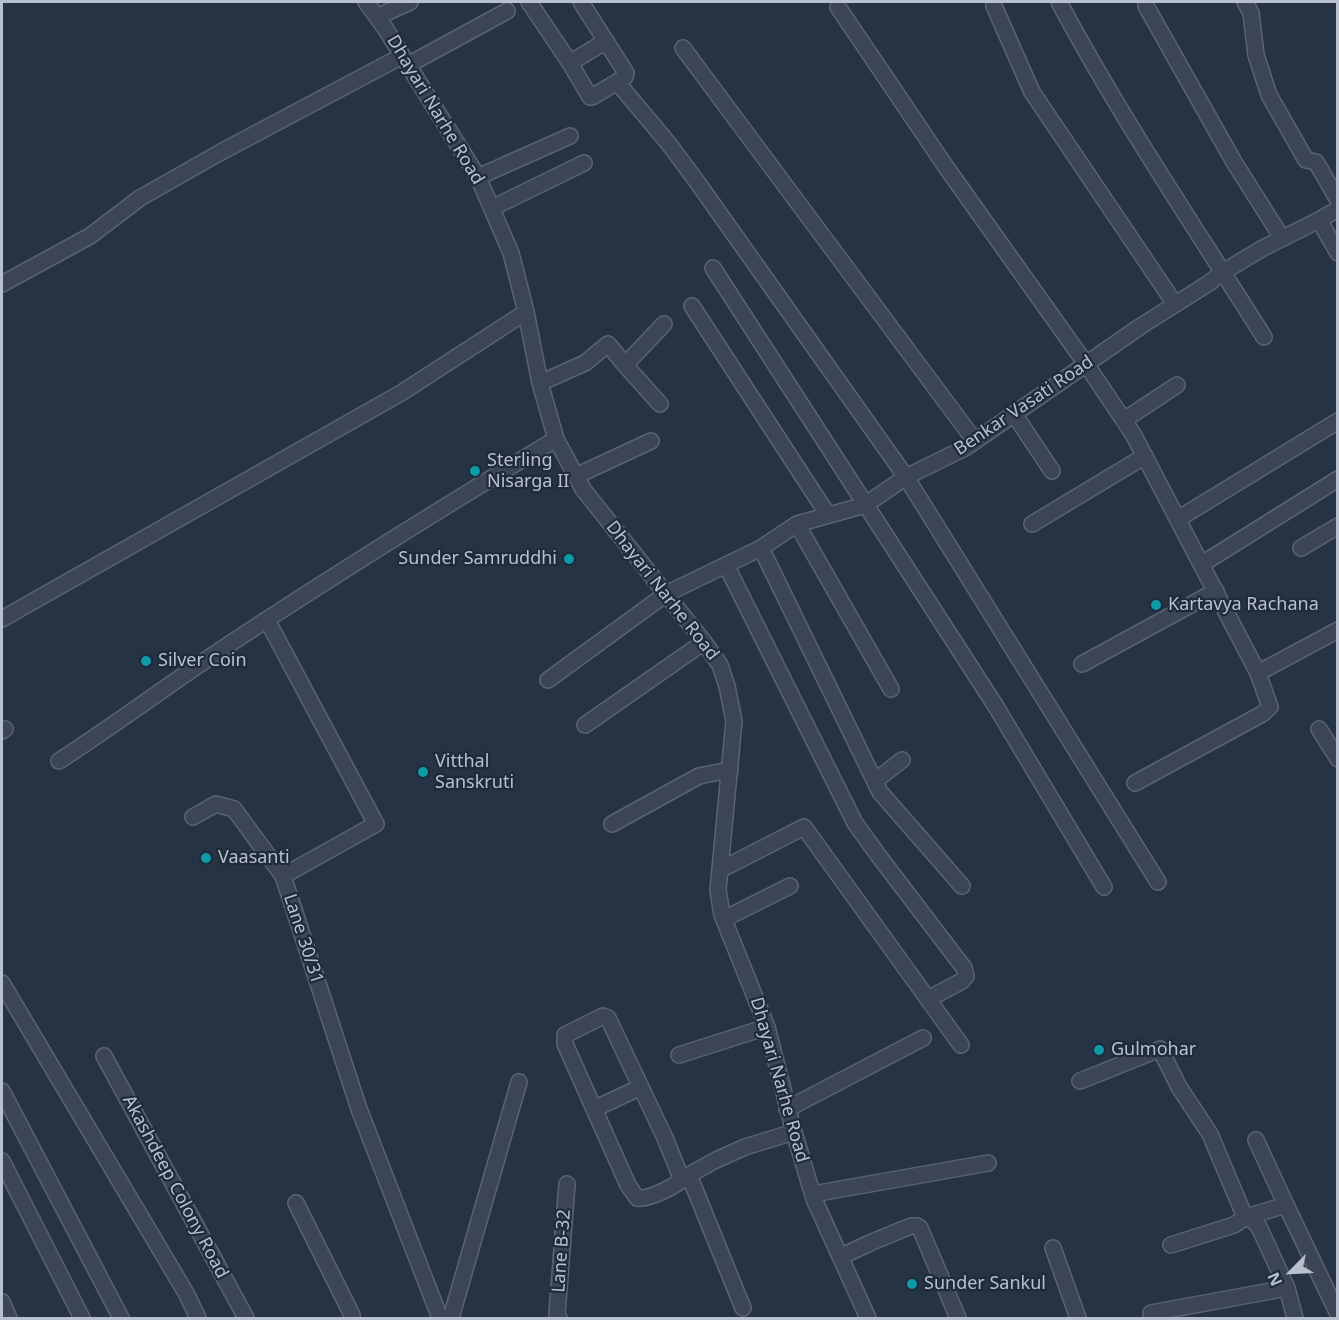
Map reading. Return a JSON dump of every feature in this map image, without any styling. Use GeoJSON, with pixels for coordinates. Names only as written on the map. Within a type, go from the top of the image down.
{"type":"FeatureCollection","features":[{"type":"Feature","properties":{"kind":"street","name":"Dhayari Narhe Road"},"geometry":{"type":"LineString","coordinates":[[366,2],[478,177],[492,208],[511,253],[540,383],[556,439],[583,489],[720,665],[728,686],[734,721],[718,890],[722,915],[767,1027],[787,1108],[813,1194],[868,1318]]}},
{"type":"Feature","properties":{"kind":"street"},"geometry":{"type":"LineString","coordinates":[[376,17],[410,2]]}},
{"type":"Feature","properties":{"kind":"street"},"geometry":{"type":"LineString","coordinates":[[529,2],[592,97],[626,76],[626,73],[581,2]]}},
{"type":"Feature","properties":{"kind":"street"},"geometry":{"type":"LineString","coordinates":[[1059,2],[1138,141],[1264,337]]}},
{"type":"Feature","properties":{"kind":"street"},"geometry":{"type":"LineString","coordinates":[[1245,2],[1251,13],[1256,55],[1269,95],[1306,160],[1316,162],[1338,200]]}},
{"type":"Feature","properties":{"kind":"street"},"geometry":{"type":"LineString","coordinates":[[994,6],[1032,92],[1175,304]]}},
{"type":"Feature","properties":{"kind":"street"},"geometry":{"type":"LineString","coordinates":[[1146,6],[1234,162],[1282,238]]}},
{"type":"Feature","properties":{"kind":"street"},"geometry":{"type":"LineString","coordinates":[[838,7],[946,167],[1124,420],[1179,519],[1258,673],[1270,707],[1262,714],[1135,783]]}},
{"type":"Feature","properties":{"kind":"street"},"geometry":{"type":"LineString","coordinates":[[2,284],[90,236],[140,198],[221,152],[507,11]]}},
{"type":"Feature","properties":{"kind":"street"},"geometry":{"type":"LineString","coordinates":[[570,63],[606,41]]}},
{"type":"Feature","properties":{"kind":"street"},"geometry":{"type":"LineString","coordinates":[[683,48],[975,441]]}},
{"type":"Feature","properties":{"kind":"street"},"geometry":{"type":"LineString","coordinates":[[617,82],[695,179],[906,477],[1158,882]]}},
{"type":"Feature","properties":{"kind":"street"},"geometry":{"type":"LineString","coordinates":[[478,177],[570,136]]}},
{"type":"Feature","properties":{"kind":"street"},"geometry":{"type":"LineString","coordinates":[[492,208],[584,163]]}},
{"type":"Feature","properties":{"kind":"street","name":"Benkar Vasati Road"},"geometry":{"type":"LineString","coordinates":[[548,680],[666,594],[761,548],[796,524],[865,505],[906,477],[965,448],[1223,272],[1338,209]]}},
{"type":"Feature","properties":{"kind":"street"},"geometry":{"type":"LineString","coordinates":[[1319,220],[1338,253]]}},
{"type":"Feature","properties":{"kind":"street"},"geometry":{"type":"LineString","coordinates":[[713,268],[995,705],[1104,887]]}},
{"type":"Feature","properties":{"kind":"street"},"geometry":{"type":"LineString","coordinates":[[692,306],[828,515]]}},
{"type":"Feature","properties":{"kind":"street"},"geometry":{"type":"LineString","coordinates":[[2,619],[401,393],[526,312]]}},
{"type":"Feature","properties":{"kind":"street"},"geometry":{"type":"LineString","coordinates":[[625,365],[664,324]]}},
{"type":"Feature","properties":{"kind":"street"},"geometry":{"type":"LineString","coordinates":[[540,383],[585,363],[608,344],[660,404]]}},
{"type":"Feature","properties":{"kind":"street"},"geometry":{"type":"LineString","coordinates":[[1124,420],[1177,385]]}},
{"type":"Feature","properties":{"kind":"street"},"geometry":{"type":"LineString","coordinates":[[1014,414],[1052,471]]}},
{"type":"Feature","properties":{"kind":"street"},"geometry":{"type":"LineString","coordinates":[[1179,519],[1338,421]]}},
{"type":"Feature","properties":{"kind":"street"},"geometry":{"type":"LineString","coordinates":[[59,761],[331,578],[442,507],[556,439]]}},
{"type":"Feature","properties":{"kind":"street"},"geometry":{"type":"LineString","coordinates":[[576,476],[651,441]]}},
{"type":"Feature","properties":{"kind":"street"},"geometry":{"type":"LineString","coordinates":[[1032,524],[1145,456]]}},
{"type":"Feature","properties":{"kind":"street"},"geometry":{"type":"LineString","coordinates":[[1202,564],[1338,479]]}},
{"type":"Feature","properties":{"kind":"street"},"geometry":{"type":"LineString","coordinates":[[796,524],[891,689]]}},
{"type":"Feature","properties":{"kind":"street"},"geometry":{"type":"LineString","coordinates":[[1301,548],[1338,526]]}},
{"type":"Feature","properties":{"kind":"street"},"geometry":{"type":"LineString","coordinates":[[761,548],[880,792],[962,886]]}},
{"type":"Feature","properties":{"kind":"street"},"geometry":{"type":"LineString","coordinates":[[726,565],[855,823],[964,968],[966,976],[962,981],[928,999]]}},
{"type":"Feature","properties":{"kind":"street"},"geometry":{"type":"LineString","coordinates":[[1082,664],[1216,591]]}},
{"type":"Feature","properties":{"kind":"street","name":"Lane 30/31"},"geometry":{"type":"LineString","coordinates":[[267,620],[376,824],[283,876],[359,1109],[440,1318]]}},
{"type":"Feature","properties":{"kind":"street"},"geometry":{"type":"LineString","coordinates":[[1258,673],[1338,630]]}},
{"type":"Feature","properties":{"kind":"street"},"geometry":{"type":"LineString","coordinates":[[585,725],[704,642]]}},
{"type":"Feature","properties":{"kind":"street"},"geometry":{"type":"LineString","coordinates":[[1319,729],[1338,759]]}},
{"type":"Feature","properties":{"kind":"street"},"geometry":{"type":"LineString","coordinates":[[875,781],[902,760]]}},
{"type":"Feature","properties":{"kind":"street"},"geometry":{"type":"LineString","coordinates":[[612,824],[699,776],[730,770]]}},
{"type":"Feature","properties":{"kind":"street"},"geometry":{"type":"LineString","coordinates":[[193,817],[216,804],[234,809],[283,876]]}},
{"type":"Feature","properties":{"kind":"street"},"geometry":{"type":"LineString","coordinates":[[720,870],[804,827],[960,1045]]}},
{"type":"Feature","properties":{"kind":"street"},"geometry":{"type":"LineString","coordinates":[[724,920],[789,886]]}},
{"type":"Feature","properties":{"kind":"street"},"geometry":{"type":"LineString","coordinates":[[2,983],[186,1293],[198,1318]]}},
{"type":"Feature","properties":{"kind":"street"},"geometry":{"type":"LineString","coordinates":[[743,1308],[685,1177],[608,1017],[603,1016],[565,1035],[564,1040],[628,1185],[637,1198],[647,1198],[685,1177],[716,1160],[745,1147],[794,1132]]}},
{"type":"Feature","properties":{"kind":"street"},"geometry":{"type":"LineString","coordinates":[[679,1055],[767,1027]]}},
{"type":"Feature","properties":{"kind":"street"},"geometry":{"type":"LineString","coordinates":[[787,1108],[923,1038]]}},
{"type":"Feature","properties":{"kind":"street"},"geometry":{"type":"LineString","coordinates":[[1080,1081],[1160,1049],[1179,1087],[1210,1134],[1242,1210],[1246,1217],[1259,1227],[1287,1288],[1295,1318]]}},
{"type":"Feature","properties":{"kind":"street","name":"Akashdeep Colony Road"},"geometry":{"type":"LineString","coordinates":[[104,1056],[246,1318]]}},
{"type":"Feature","properties":{"kind":"street"},"geometry":{"type":"LineString","coordinates":[[451,1318],[519,1082]]}},
{"type":"Feature","properties":{"kind":"street"},"geometry":{"type":"LineString","coordinates":[[594,1108],[641,1087]]}},
{"type":"Feature","properties":{"kind":"street"},"geometry":{"type":"LineString","coordinates":[[2,1091],[121,1318]]}},
{"type":"Feature","properties":{"kind":"street"},"geometry":{"type":"LineString","coordinates":[[1256,1140],[1286,1205],[1333,1286],[1338,1314]]}},
{"type":"Feature","properties":{"kind":"street"},"geometry":{"type":"LineString","coordinates":[[2,1161],[82,1318]]}},
{"type":"Feature","properties":{"kind":"street"},"geometry":{"type":"LineString","coordinates":[[813,1194],[988,1163]]}},
{"type":"Feature","properties":{"kind":"street","name":"Lane B-32"},"geometry":{"type":"LineString","coordinates":[[559,1318],[557,1314],[567,1184]]}},
{"type":"Feature","properties":{"kind":"street"},"geometry":{"type":"LineString","coordinates":[[296,1203],[352,1318]]}},
{"type":"Feature","properties":{"kind":"street"},"geometry":{"type":"LineString","coordinates":[[1171,1245],[1234,1225],[1246,1217],[1286,1205]]}},
{"type":"Feature","properties":{"kind":"street"},"geometry":{"type":"LineString","coordinates":[[840,1257],[911,1226],[917,1226],[920,1228],[958,1318]]}},
{"type":"Feature","properties":{"kind":"street"},"geometry":{"type":"LineString","coordinates":[[1053,1248],[1078,1318]]}},
{"type":"Feature","properties":{"kind":"street"},"geometry":{"type":"LineString","coordinates":[[940,1254],[965,1318]]}},
{"type":"Feature","properties":{"kind":"street"},"geometry":{"type":"LineString","coordinates":[[1151,1313],[1287,1288]]}},
{"type":"Feature","properties":{"kind":"street"},"geometry":{"type":"LineString","coordinates":[[2,1302],[9,1318]]}},
{"type":"Feature","properties":{"kind":"place","name":"Sterling Nisarga II"},"geometry":{"type":"Point","coordinates":[475,471]}},
{"type":"Feature","properties":{"kind":"place","name":"Sunder Samruddhi"},"geometry":{"type":"Point","coordinates":[569,559]}},
{"type":"Feature","properties":{"kind":"place","name":"Kartavya Rachana"},"geometry":{"type":"Point","coordinates":[1156,605]}},
{"type":"Feature","properties":{"kind":"place","name":"Silver Coin"},"geometry":{"type":"Point","coordinates":[146,661]}},
{"type":"Feature","properties":{"kind":"place","name":"Vitthal Sanskruti"},"geometry":{"type":"Point","coordinates":[423,772]}},
{"type":"Feature","properties":{"kind":"place","name":"Vaasanti"},"geometry":{"type":"Point","coordinates":[206,858]}},
{"type":"Feature","properties":{"kind":"place","name":"Gulmohar"},"geometry":{"type":"Point","coordinates":[1099,1050]}},
{"type":"Feature","properties":{"kind":"place","name":"Sunder Sankul"},"geometry":{"type":"Point","coordinates":[912,1284]}}]}
